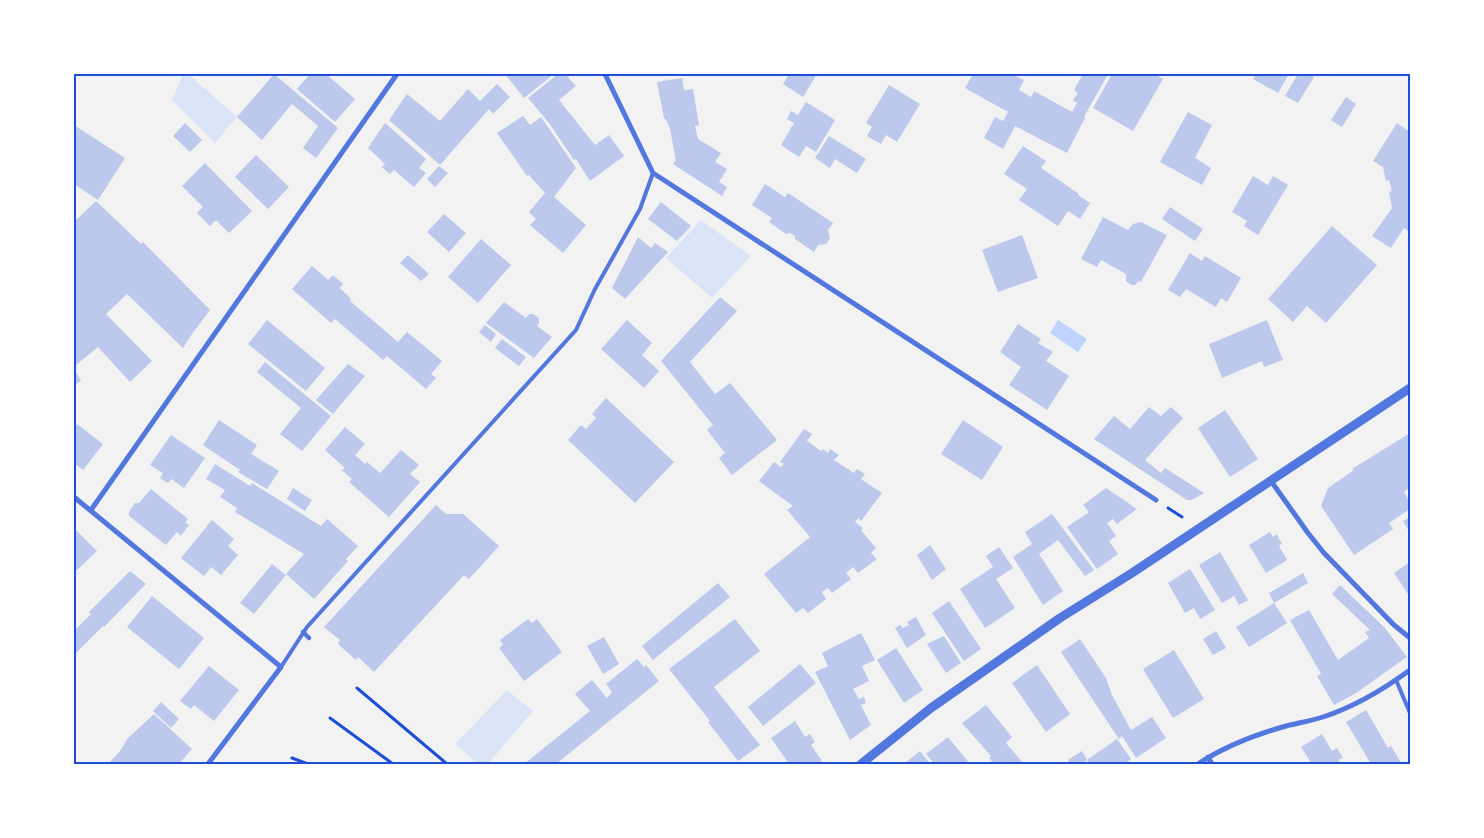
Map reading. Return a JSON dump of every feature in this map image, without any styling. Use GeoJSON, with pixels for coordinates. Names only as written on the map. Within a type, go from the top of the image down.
{"type":"FeatureCollection","features":[{"type":"Feature","properties":{"kind":"street"},"geometry":{"type":"LineString","coordinates":[[91,510],[397,74]]}},
{"type":"Feature","properties":{"kind":"street"},"geometry":{"type":"LineString","coordinates":[[605,74],[653,173],[1156,500]]}},
{"type":"Feature","properties":{"kind":"street"},"geometry":{"type":"LineString","coordinates":[[861,764],[931,708],[1060,618],[1200,528],[1410,388]]}},
{"type":"Feature","properties":{"kind":"street"},"geometry":{"type":"LineString","coordinates":[[1271,481],[1324,553],[1390,621],[1410,638]]}},
{"type":"Feature","properties":{"kind":"street"},"geometry":{"type":"LineString","coordinates":[[74,497],[281,667],[208,764]]}},
{"type":"Feature","properties":{"kind":"street"},"geometry":{"type":"LineString","coordinates":[[303,632],[310,638]]}},
{"type":"Feature","properties":{"kind":"street"},"geometry":{"type":"LineString","coordinates":[[1198,764],[1229,746],[1253,736],[1322,718],[1343,710],[1410,670]]}},
{"type":"Feature","properties":{"kind":"street"},"geometry":{"type":"LineString","coordinates":[[1208,758],[1212,764]]}},
{"type":"Feature","properties":{"kind":"lane"},"geometry":{"type":"LineString","coordinates":[[281,667],[303,632],[576,330],[595,289],[640,208],[653,173]]}},
{"type":"Feature","properties":{"kind":"lane"},"geometry":{"type":"LineString","coordinates":[[1396,680],[1410,713]]}},
{"type":"Feature","properties":{"kind":"path"},"geometry":{"type":"LineString","coordinates":[[1156,500],[1200,528]]}},
{"type":"Feature","properties":{"kind":"path"},"geometry":{"type":"LineString","coordinates":[[357,688],[447,764]]}},
{"type":"Feature","properties":{"kind":"path"},"geometry":{"type":"LineString","coordinates":[[330,718],[392,763]]}},
{"type":"Feature","properties":{"kind":"path"},"geometry":{"type":"LineString","coordinates":[[292,758],[308,764]]}},
{"type":"Feature","properties":{"kind":"path"},"geometry":{"type":"LineString","coordinates":[[386,764],[392,763]]}},
{"type":"Feature","properties":{"kind":"shaded area"},"geometry":{"type":"Polygon","coordinates":[[[183,74],[188,74],[237,117],[215,143],[172,100],[183,74]]]}},
{"type":"Feature","properties":{"kind":"shaded area"},"geometry":{"type":"Polygon","coordinates":[[[701,220],[751,256],[712,298],[666,258],[701,220]]]}},
{"type":"Feature","properties":{"kind":"shaded area"},"geometry":{"type":"Polygon","coordinates":[[[507,690],[533,711],[488,764],[478,764],[455,744],[507,690]]]}},
{"type":"Feature","properties":{"kind":"water"},"geometry":{"type":"Polygon","coordinates":[[[1058,320],[1087,339],[1078,352],[1050,333],[1058,320]]]}},
{"type":"Feature","properties":{"kind":"building"},"geometry":{"type":"Polygon","coordinates":[[[274,74],[338,128],[316,158],[303,148],[318,126],[292,104],[262,140],[237,117],[274,74]]]}},
{"type":"Feature","properties":{"kind":"building"},"geometry":{"type":"Polygon","coordinates":[[[310,74],[326,74],[355,99],[335,122],[297,89],[310,74]]]}},
{"type":"Feature","properties":{"kind":"building"},"geometry":{"type":"Polygon","coordinates":[[[505,74],[554,74],[524,98],[505,74]]]}},
{"type":"Feature","properties":{"kind":"building"},"geometry":{"type":"Polygon","coordinates":[[[558,74],[565,74],[576,86],[559,100],[595,145],[609,135],[624,156],[590,181],[576,159],[574,160],[549,123],[528,98],[558,74]]]}},
{"type":"Feature","properties":{"kind":"building"},"geometry":{"type":"Polygon","coordinates":[[[789,74],[817,74],[803,97],[783,84],[789,74]]]}},
{"type":"Feature","properties":{"kind":"building"},"geometry":{"type":"Polygon","coordinates":[[[973,74],[1011,74],[1024,80],[1019,90],[1031,97],[1034,91],[1072,112],[1077,103],[1073,100],[1078,93],[1074,90],[1083,74],[1108,74],[1067,153],[1015,126],[1003,149],[984,138],[995,117],[1003,121],[1008,112],[965,88],[973,74]]]}},
{"type":"Feature","properties":{"kind":"building"},"geometry":{"type":"Polygon","coordinates":[[[1112,74],[1154,74],[1163,79],[1133,131],[1093,108],[1112,74]]]}},
{"type":"Feature","properties":{"kind":"building"},"geometry":{"type":"Polygon","coordinates":[[[1256,74],[1289,74],[1278,93],[1253,79],[1256,74]]]}},
{"type":"Feature","properties":{"kind":"building"},"geometry":{"type":"Polygon","coordinates":[[[1298,74],[1308,74],[1314,77],[1298,103],[1285,96],[1298,74]]]}},
{"type":"Feature","properties":{"kind":"building"},"geometry":{"type":"Polygon","coordinates":[[[682,78],[684,90],[693,89],[699,125],[695,126],[698,139],[721,153],[715,162],[727,169],[719,182],[727,187],[722,196],[673,164],[676,160],[670,129],[664,118],[657,82],[682,78]]]}},
{"type":"Feature","properties":{"kind":"building"},"geometry":{"type":"Polygon","coordinates":[[[497,84],[510,97],[493,114],[489,109],[440,165],[389,120],[407,94],[440,121],[468,89],[480,101],[497,84]]]}},
{"type":"Feature","properties":{"kind":"building"},"geometry":{"type":"Polygon","coordinates":[[[889,85],[920,104],[897,142],[886,135],[881,144],[867,136],[872,127],[866,123],[889,85]]]}},
{"type":"Feature","properties":{"kind":"building"},"geometry":{"type":"Polygon","coordinates":[[[1346,97],[1356,104],[1342,127],[1331,120],[1346,97]]]}},
{"type":"Feature","properties":{"kind":"building"},"geometry":{"type":"Polygon","coordinates":[[[806,102],[835,120],[816,152],[806,146],[799,157],[781,145],[794,123],[787,119],[791,111],[798,115],[806,102]]]}},
{"type":"Feature","properties":{"kind":"building"},"geometry":{"type":"Polygon","coordinates":[[[1188,112],[1212,125],[1195,158],[1211,168],[1202,185],[1160,162],[1188,112]]]}},
{"type":"Feature","properties":{"kind":"building"},"geometry":{"type":"Polygon","coordinates":[[[523,116],[530,125],[541,117],[576,168],[554,197],[586,225],[563,253],[530,225],[536,219],[529,212],[545,193],[529,175],[527,176],[497,133],[523,116]]]}},
{"type":"Feature","properties":{"kind":"building"},"geometry":{"type":"Polygon","coordinates":[[[185,123],[202,140],[190,152],[173,136],[185,123]]]}},
{"type":"Feature","properties":{"kind":"building"},"geometry":{"type":"Polygon","coordinates":[[[385,123],[426,159],[419,168],[426,173],[414,187],[394,170],[390,174],[385,170],[382,167],[385,164],[368,148],[385,123]]]}},
{"type":"Feature","properties":{"kind":"building"},"geometry":{"type":"Polygon","coordinates":[[[1397,123],[1410,132],[1410,232],[1404,228],[1391,248],[1372,236],[1392,208],[1389,192],[1392,191],[1389,180],[1386,181],[1383,167],[1373,161],[1397,123]]]}},
{"type":"Feature","properties":{"kind":"building"},"geometry":{"type":"Polygon","coordinates":[[[74,125],[125,158],[98,200],[74,184],[74,125]]]}},
{"type":"Feature","properties":{"kind":"building"},"geometry":{"type":"Polygon","coordinates":[[[829,136],[866,159],[857,173],[835,159],[830,168],[815,158],[829,136]]]}},
{"type":"Feature","properties":{"kind":"building"},"geometry":{"type":"Polygon","coordinates":[[[1023,146],[1046,161],[1041,168],[1090,203],[1080,219],[1068,211],[1058,226],[1019,200],[1027,189],[1004,174],[1023,146]]]}},
{"type":"Feature","properties":{"kind":"building"},"geometry":{"type":"Polygon","coordinates":[[[256,155],[289,187],[268,209],[235,177],[256,155]]]}},
{"type":"Feature","properties":{"kind":"building"},"geometry":{"type":"Polygon","coordinates":[[[205,163],[252,211],[229,233],[216,220],[210,226],[197,213],[203,207],[182,186],[205,163]]]}},
{"type":"Feature","properties":{"kind":"building"},"geometry":{"type":"Polygon","coordinates":[[[439,166],[448,173],[435,187],[427,179],[439,166]]]}},
{"type":"Feature","properties":{"kind":"building"},"geometry":{"type":"Polygon","coordinates":[[[1253,176],[1268,185],[1273,176],[1288,185],[1258,235],[1244,226],[1247,221],[1232,212],[1253,176]]]}},
{"type":"Feature","properties":{"kind":"building"},"geometry":{"type":"Polygon","coordinates":[[[765,184],[785,197],[788,193],[833,223],[828,230],[830,238],[826,244],[818,245],[814,252],[795,239],[795,236],[790,233],[786,234],[769,222],[772,218],[752,205],[765,184]]]}},
{"type":"Feature","properties":{"kind":"building"},"geometry":{"type":"Polygon","coordinates":[[[96,201],[141,244],[143,242],[210,310],[183,348],[127,294],[106,314],[152,361],[130,382],[98,347],[75,366],[74,364],[74,222],[96,201]]]}},
{"type":"Feature","properties":{"kind":"building"},"geometry":{"type":"Polygon","coordinates":[[[661,202],[691,226],[677,241],[648,219],[661,202]]]}},
{"type":"Feature","properties":{"kind":"building"},"geometry":{"type":"Polygon","coordinates":[[[1170,207],[1203,229],[1195,241],[1162,219],[1170,207]]]}},
{"type":"Feature","properties":{"kind":"building"},"geometry":{"type":"Polygon","coordinates":[[[444,214],[466,233],[449,252],[427,232],[444,214]]]}},
{"type":"Feature","properties":{"kind":"building"},"geometry":{"type":"Polygon","coordinates":[[[1103,217],[1128,230],[1133,224],[1141,222],[1167,235],[1141,282],[1139,281],[1135,285],[1131,285],[1126,281],[1126,274],[1101,260],[1097,267],[1081,259],[1103,217]]]}},
{"type":"Feature","properties":{"kind":"building"},"geometry":{"type":"Polygon","coordinates":[[[1332,226],[1377,265],[1326,323],[1307,306],[1293,322],[1268,299],[1332,226]]]}},
{"type":"Feature","properties":{"kind":"building"},"geometry":{"type":"Polygon","coordinates":[[[1022,235],[1038,278],[998,292],[982,250],[1022,235]]]}},
{"type":"Feature","properties":{"kind":"building"},"geometry":{"type":"Polygon","coordinates":[[[638,237],[651,248],[655,243],[668,252],[625,299],[612,288],[638,237]]]}},
{"type":"Feature","properties":{"kind":"building"},"geometry":{"type":"Polygon","coordinates":[[[481,239],[511,265],[478,303],[448,277],[481,239]]]}},
{"type":"Feature","properties":{"kind":"building"},"geometry":{"type":"Polygon","coordinates":[[[1190,253],[1202,261],[1205,256],[1241,278],[1227,302],[1221,298],[1216,307],[1186,289],[1180,297],[1168,290],[1190,253]]]}},
{"type":"Feature","properties":{"kind":"building"},"geometry":{"type":"Polygon","coordinates":[[[408,255],[429,274],[421,281],[400,263],[408,255]]]}},
{"type":"Feature","properties":{"kind":"building"},"geometry":{"type":"Polygon","coordinates":[[[312,266],[328,280],[333,275],[343,284],[340,288],[351,299],[350,301],[398,342],[407,332],[442,361],[431,374],[436,378],[426,389],[387,356],[383,360],[335,319],[331,323],[292,289],[312,266]]]}},
{"type":"Feature","properties":{"kind":"building"},"geometry":{"type":"Polygon","coordinates":[[[720,297],[737,311],[690,362],[715,394],[730,383],[777,440],[732,475],[719,458],[725,453],[707,430],[713,425],[661,361],[720,297]]]}},
{"type":"Feature","properties":{"kind":"building"},"geometry":{"type":"Polygon","coordinates":[[[504,302],[526,318],[529,314],[533,314],[539,318],[537,326],[552,337],[534,358],[486,323],[504,302]]]}},
{"type":"Feature","properties":{"kind":"building"},"geometry":{"type":"Polygon","coordinates":[[[267,320],[325,368],[306,391],[248,344],[267,320]]]}},
{"type":"Feature","properties":{"kind":"building"},"geometry":{"type":"Polygon","coordinates":[[[627,320],[652,343],[642,355],[659,371],[644,388],[601,349],[627,320]]]}},
{"type":"Feature","properties":{"kind":"building"},"geometry":{"type":"Polygon","coordinates":[[[1267,320],[1283,360],[1264,367],[1262,361],[1222,378],[1209,344],[1267,320]]]}},
{"type":"Feature","properties":{"kind":"building"},"geometry":{"type":"Polygon","coordinates":[[[1018,324],[1041,339],[1038,343],[1053,352],[1046,361],[1069,376],[1047,410],[1009,385],[1021,367],[1000,352],[1018,324]]]}},
{"type":"Feature","properties":{"kind":"building"},"geometry":{"type":"Polygon","coordinates":[[[485,325],[496,334],[491,342],[479,332],[485,325]]]}},
{"type":"Feature","properties":{"kind":"building"},"geometry":{"type":"Polygon","coordinates":[[[502,339],[526,357],[519,366],[495,348],[502,339]]]}},
{"type":"Feature","properties":{"kind":"building"},"geometry":{"type":"Polygon","coordinates":[[[265,362],[331,416],[302,451],[280,434],[301,408],[257,372],[265,362]]]}},
{"type":"Feature","properties":{"kind":"building"},"geometry":{"type":"Polygon","coordinates":[[[348,364],[365,376],[333,414],[316,400],[348,364]]]}},
{"type":"Feature","properties":{"kind":"building"},"geometry":{"type":"Polygon","coordinates":[[[74,368],[81,381],[74,385],[74,368]]]}},
{"type":"Feature","properties":{"kind":"building"},"geometry":{"type":"Polygon","coordinates":[[[606,398],[674,462],[635,503],[568,440],[581,425],[586,429],[596,418],[592,414],[606,398]]]}},
{"type":"Feature","properties":{"kind":"building"},"geometry":{"type":"Polygon","coordinates":[[[1149,407],[1161,416],[1171,407],[1183,418],[1145,460],[1161,473],[1165,468],[1204,493],[1192,500],[1187,500],[1094,439],[1114,416],[1130,429],[1149,407]]]}},
{"type":"Feature","properties":{"kind":"building"},"geometry":{"type":"Polygon","coordinates":[[[1225,410],[1258,459],[1230,477],[1198,428],[1225,410]]]}},
{"type":"Feature","properties":{"kind":"building"},"geometry":{"type":"Polygon","coordinates":[[[219,420],[257,445],[251,454],[279,471],[267,489],[238,472],[240,470],[203,445],[219,420]]]}},
{"type":"Feature","properties":{"kind":"building"},"geometry":{"type":"Polygon","coordinates":[[[963,420],[1003,447],[982,480],[941,454],[963,420]]]}},
{"type":"Feature","properties":{"kind":"building"},"geometry":{"type":"Polygon","coordinates":[[[77,424],[103,444],[83,470],[74,463],[74,429],[77,424]]]}},
{"type":"Feature","properties":{"kind":"building"},"geometry":{"type":"Polygon","coordinates":[[[345,427],[365,444],[355,455],[380,473],[401,450],[419,465],[410,474],[420,482],[389,517],[349,482],[352,479],[342,470],[345,468],[325,450],[345,427]]]}},
{"type":"Feature","properties":{"kind":"building"},"geometry":{"type":"Polygon","coordinates":[[[804,429],[812,434],[807,441],[821,451],[823,449],[828,453],[830,449],[839,455],[834,460],[854,473],[857,469],[865,474],[861,479],[882,493],[861,521],[858,518],[855,522],[863,528],[861,530],[876,548],[871,553],[877,559],[858,573],[853,567],[846,573],[851,579],[832,593],[828,588],[822,592],[826,599],[808,613],[803,608],[796,613],[764,574],[810,537],[787,510],[793,506],[759,481],[774,462],[781,467],[784,464],[780,462],[804,429]]]}},
{"type":"Feature","properties":{"kind":"building"},"geometry":{"type":"Polygon","coordinates":[[[1410,433],[1410,487],[1404,492],[1410,506],[1407,511],[1389,523],[1393,529],[1354,555],[1321,506],[1328,488],[1354,470],[1352,469],[1410,433]]]}},
{"type":"Feature","properties":{"kind":"building"},"geometry":{"type":"Polygon","coordinates":[[[171,435],[205,458],[184,488],[171,479],[168,483],[160,478],[163,473],[150,465],[171,435]]]}},
{"type":"Feature","properties":{"kind":"building"},"geometry":{"type":"Polygon","coordinates":[[[215,464],[250,486],[252,483],[321,526],[327,519],[358,546],[346,559],[348,561],[314,599],[286,574],[304,554],[235,512],[237,508],[220,497],[225,490],[206,479],[215,464]]]}},
{"type":"Feature","properties":{"kind":"building"},"geometry":{"type":"Polygon","coordinates":[[[293,488],[312,500],[305,511],[287,499],[293,488]]]}},
{"type":"Feature","properties":{"kind":"building"},"geometry":{"type":"Polygon","coordinates":[[[1106,488],[1137,509],[1117,524],[1113,519],[1107,523],[1116,536],[1109,541],[1118,554],[1097,569],[1067,527],[1089,512],[1083,505],[1106,488]]]}},
{"type":"Feature","properties":{"kind":"building"},"geometry":{"type":"Polygon","coordinates":[[[151,489],[188,519],[185,522],[189,525],[181,536],[177,532],[166,545],[129,516],[129,512],[135,503],[139,503],[151,489]]]}},
{"type":"Feature","properties":{"kind":"building"},"geometry":{"type":"Polygon","coordinates":[[[436,505],[446,514],[463,514],[499,546],[469,579],[464,575],[374,672],[358,657],[356,660],[338,644],[340,640],[324,627],[436,505]]]}},
{"type":"Feature","properties":{"kind":"building"},"geometry":{"type":"Polygon","coordinates":[[[1052,514],[1094,570],[1085,576],[1058,540],[1039,554],[1063,591],[1043,605],[1013,557],[1032,544],[1025,532],[1052,514]]]}},
{"type":"Feature","properties":{"kind":"building"},"geometry":{"type":"Polygon","coordinates":[[[1410,517],[1410,533],[1403,521],[1410,517]]]}},
{"type":"Feature","properties":{"kind":"building"},"geometry":{"type":"Polygon","coordinates":[[[212,520],[234,539],[228,546],[238,555],[221,575],[211,567],[204,576],[181,558],[212,520]]]}},
{"type":"Feature","properties":{"kind":"building"},"geometry":{"type":"Polygon","coordinates":[[[77,531],[97,551],[74,573],[74,535],[77,531]]]}},
{"type":"Feature","properties":{"kind":"building"},"geometry":{"type":"Polygon","coordinates":[[[1270,532],[1273,537],[1277,534],[1282,543],[1279,546],[1287,560],[1266,573],[1249,545],[1270,532]]]}},
{"type":"Feature","properties":{"kind":"building"},"geometry":{"type":"Polygon","coordinates":[[[930,545],[946,569],[932,580],[917,555],[930,545]]]}},
{"type":"Feature","properties":{"kind":"building"},"geometry":{"type":"Polygon","coordinates":[[[999,547],[1013,568],[996,579],[1015,608],[985,628],[960,589],[993,567],[986,556],[999,547]]]}},
{"type":"Feature","properties":{"kind":"building"},"geometry":{"type":"Polygon","coordinates":[[[1220,552],[1248,600],[1239,605],[1234,596],[1222,603],[1199,565],[1220,552]]]}},
{"type":"Feature","properties":{"kind":"building"},"geometry":{"type":"Polygon","coordinates":[[[1410,562],[1410,597],[1394,573],[1410,562]]]}},
{"type":"Feature","properties":{"kind":"building"},"geometry":{"type":"Polygon","coordinates":[[[272,564],[286,575],[254,614],[240,603],[272,564]]]}},
{"type":"Feature","properties":{"kind":"building"},"geometry":{"type":"Polygon","coordinates":[[[1190,569],[1215,610],[1200,619],[1194,608],[1185,613],[1168,583],[1190,569]]]}},
{"type":"Feature","properties":{"kind":"building"},"geometry":{"type":"Polygon","coordinates":[[[130,571],[146,584],[74,655],[74,631],[91,614],[89,612],[130,571]]]}},
{"type":"Feature","properties":{"kind":"building"},"geometry":{"type":"Polygon","coordinates":[[[1303,573],[1308,583],[1274,603],[1269,593],[1303,573]]]}},
{"type":"Feature","properties":{"kind":"building"},"geometry":{"type":"Polygon","coordinates":[[[718,583],[730,597],[653,660],[642,646],[718,583]]]}},
{"type":"Feature","properties":{"kind":"building"},"geometry":{"type":"Polygon","coordinates":[[[1340,585],[1385,628],[1407,657],[1356,693],[1334,705],[1317,676],[1321,674],[1320,672],[1290,620],[1309,610],[1338,660],[1369,638],[1365,632],[1370,630],[1332,594],[1340,585]]]}},
{"type":"Feature","properties":{"kind":"building"},"geometry":{"type":"Polygon","coordinates":[[[152,596],[204,638],[179,669],[127,627],[152,596]]]}},
{"type":"Feature","properties":{"kind":"building"},"geometry":{"type":"Polygon","coordinates":[[[949,601],[981,649],[964,661],[932,613],[949,601]]]}},
{"type":"Feature","properties":{"kind":"building"},"geometry":{"type":"Polygon","coordinates":[[[1274,603],[1287,623],[1249,647],[1236,627],[1274,603]]]}},
{"type":"Feature","properties":{"kind":"building"},"geometry":{"type":"Polygon","coordinates":[[[916,617],[926,635],[907,648],[895,628],[900,625],[903,628],[909,625],[907,622],[916,617]]]}},
{"type":"Feature","properties":{"kind":"building"},"geometry":{"type":"Polygon","coordinates":[[[528,619],[532,623],[537,619],[562,652],[524,681],[499,648],[503,645],[500,640],[528,619]]]}},
{"type":"Feature","properties":{"kind":"building"},"geometry":{"type":"Polygon","coordinates":[[[735,619],[760,651],[714,687],[760,745],[738,761],[708,722],[710,721],[669,669],[735,619]]]}},
{"type":"Feature","properties":{"kind":"building"},"geometry":{"type":"Polygon","coordinates":[[[1216,631],[1226,648],[1213,655],[1203,639],[1216,631]]]}},
{"type":"Feature","properties":{"kind":"building"},"geometry":{"type":"Polygon","coordinates":[[[861,633],[875,660],[862,666],[869,681],[853,689],[859,699],[864,697],[866,703],[861,705],[871,725],[850,740],[815,672],[828,666],[822,653],[861,633]]]}},
{"type":"Feature","properties":{"kind":"building"},"geometry":{"type":"Polygon","coordinates":[[[944,636],[961,663],[946,673],[927,644],[944,636]]]}},
{"type":"Feature","properties":{"kind":"building"},"geometry":{"type":"Polygon","coordinates":[[[604,637],[619,664],[603,674],[587,646],[604,637]]]}},
{"type":"Feature","properties":{"kind":"building"},"geometry":{"type":"Polygon","coordinates":[[[1080,639],[1106,678],[1112,695],[1131,730],[1152,717],[1166,738],[1136,758],[1122,736],[1119,739],[1061,652],[1080,639]]]}},
{"type":"Feature","properties":{"kind":"building"},"geometry":{"type":"Polygon","coordinates":[[[896,648],[923,690],[904,703],[877,660],[896,648]]]}},
{"type":"Feature","properties":{"kind":"building"},"geometry":{"type":"Polygon","coordinates":[[[1174,650],[1204,699],[1173,718],[1143,669],[1174,650]]]}},
{"type":"Feature","properties":{"kind":"building"},"geometry":{"type":"Polygon","coordinates":[[[637,659],[644,667],[646,665],[659,681],[556,764],[524,764],[590,711],[575,694],[592,680],[607,698],[612,692],[606,684],[637,659]]]}},
{"type":"Feature","properties":{"kind":"building"},"geometry":{"type":"Polygon","coordinates":[[[800,664],[816,683],[763,726],[748,707],[800,664]]]}},
{"type":"Feature","properties":{"kind":"building"},"geometry":{"type":"Polygon","coordinates":[[[1037,665],[1070,714],[1046,732],[1012,683],[1037,665]]]}},
{"type":"Feature","properties":{"kind":"building"},"geometry":{"type":"Polygon","coordinates":[[[209,666],[239,690],[214,721],[194,705],[191,709],[180,701],[209,666]]]}},
{"type":"Feature","properties":{"kind":"building"},"geometry":{"type":"Polygon","coordinates":[[[161,702],[179,719],[171,728],[153,711],[161,702]]]}},
{"type":"Feature","properties":{"kind":"building"},"geometry":{"type":"Polygon","coordinates":[[[986,705],[1012,737],[1006,743],[1024,764],[994,764],[989,758],[991,756],[962,723],[986,705]]]}},
{"type":"Feature","properties":{"kind":"building"},"geometry":{"type":"Polygon","coordinates":[[[1366,710],[1388,748],[1391,746],[1402,764],[1371,764],[1346,722],[1366,710]]]}},
{"type":"Feature","properties":{"kind":"building"},"geometry":{"type":"Polygon","coordinates":[[[154,714],[192,749],[179,764],[108,764],[120,751],[128,738],[154,714]]]}},
{"type":"Feature","properties":{"kind":"building"},"geometry":{"type":"Polygon","coordinates":[[[795,721],[805,737],[810,734],[815,742],[811,745],[822,761],[816,764],[789,764],[771,738],[795,721]]]}},
{"type":"Feature","properties":{"kind":"building"},"geometry":{"type":"Polygon","coordinates":[[[1322,734],[1332,751],[1337,748],[1343,758],[1338,760],[1341,764],[1312,764],[1301,747],[1322,734]]]}},
{"type":"Feature","properties":{"kind":"building"},"geometry":{"type":"Polygon","coordinates":[[[948,737],[970,764],[935,764],[926,754],[948,737]]]}},
{"type":"Feature","properties":{"kind":"building"},"geometry":{"type":"Polygon","coordinates":[[[1117,739],[1131,759],[1124,764],[1090,764],[1087,760],[1117,739]]]}},
{"type":"Feature","properties":{"kind":"building"},"geometry":{"type":"Polygon","coordinates":[[[920,751],[930,764],[905,763],[920,751]]]}},
{"type":"Feature","properties":{"kind":"building"},"geometry":{"type":"Polygon","coordinates":[[[1082,751],[1087,760],[1080,764],[1070,764],[1068,760],[1082,751]]]}}]}
